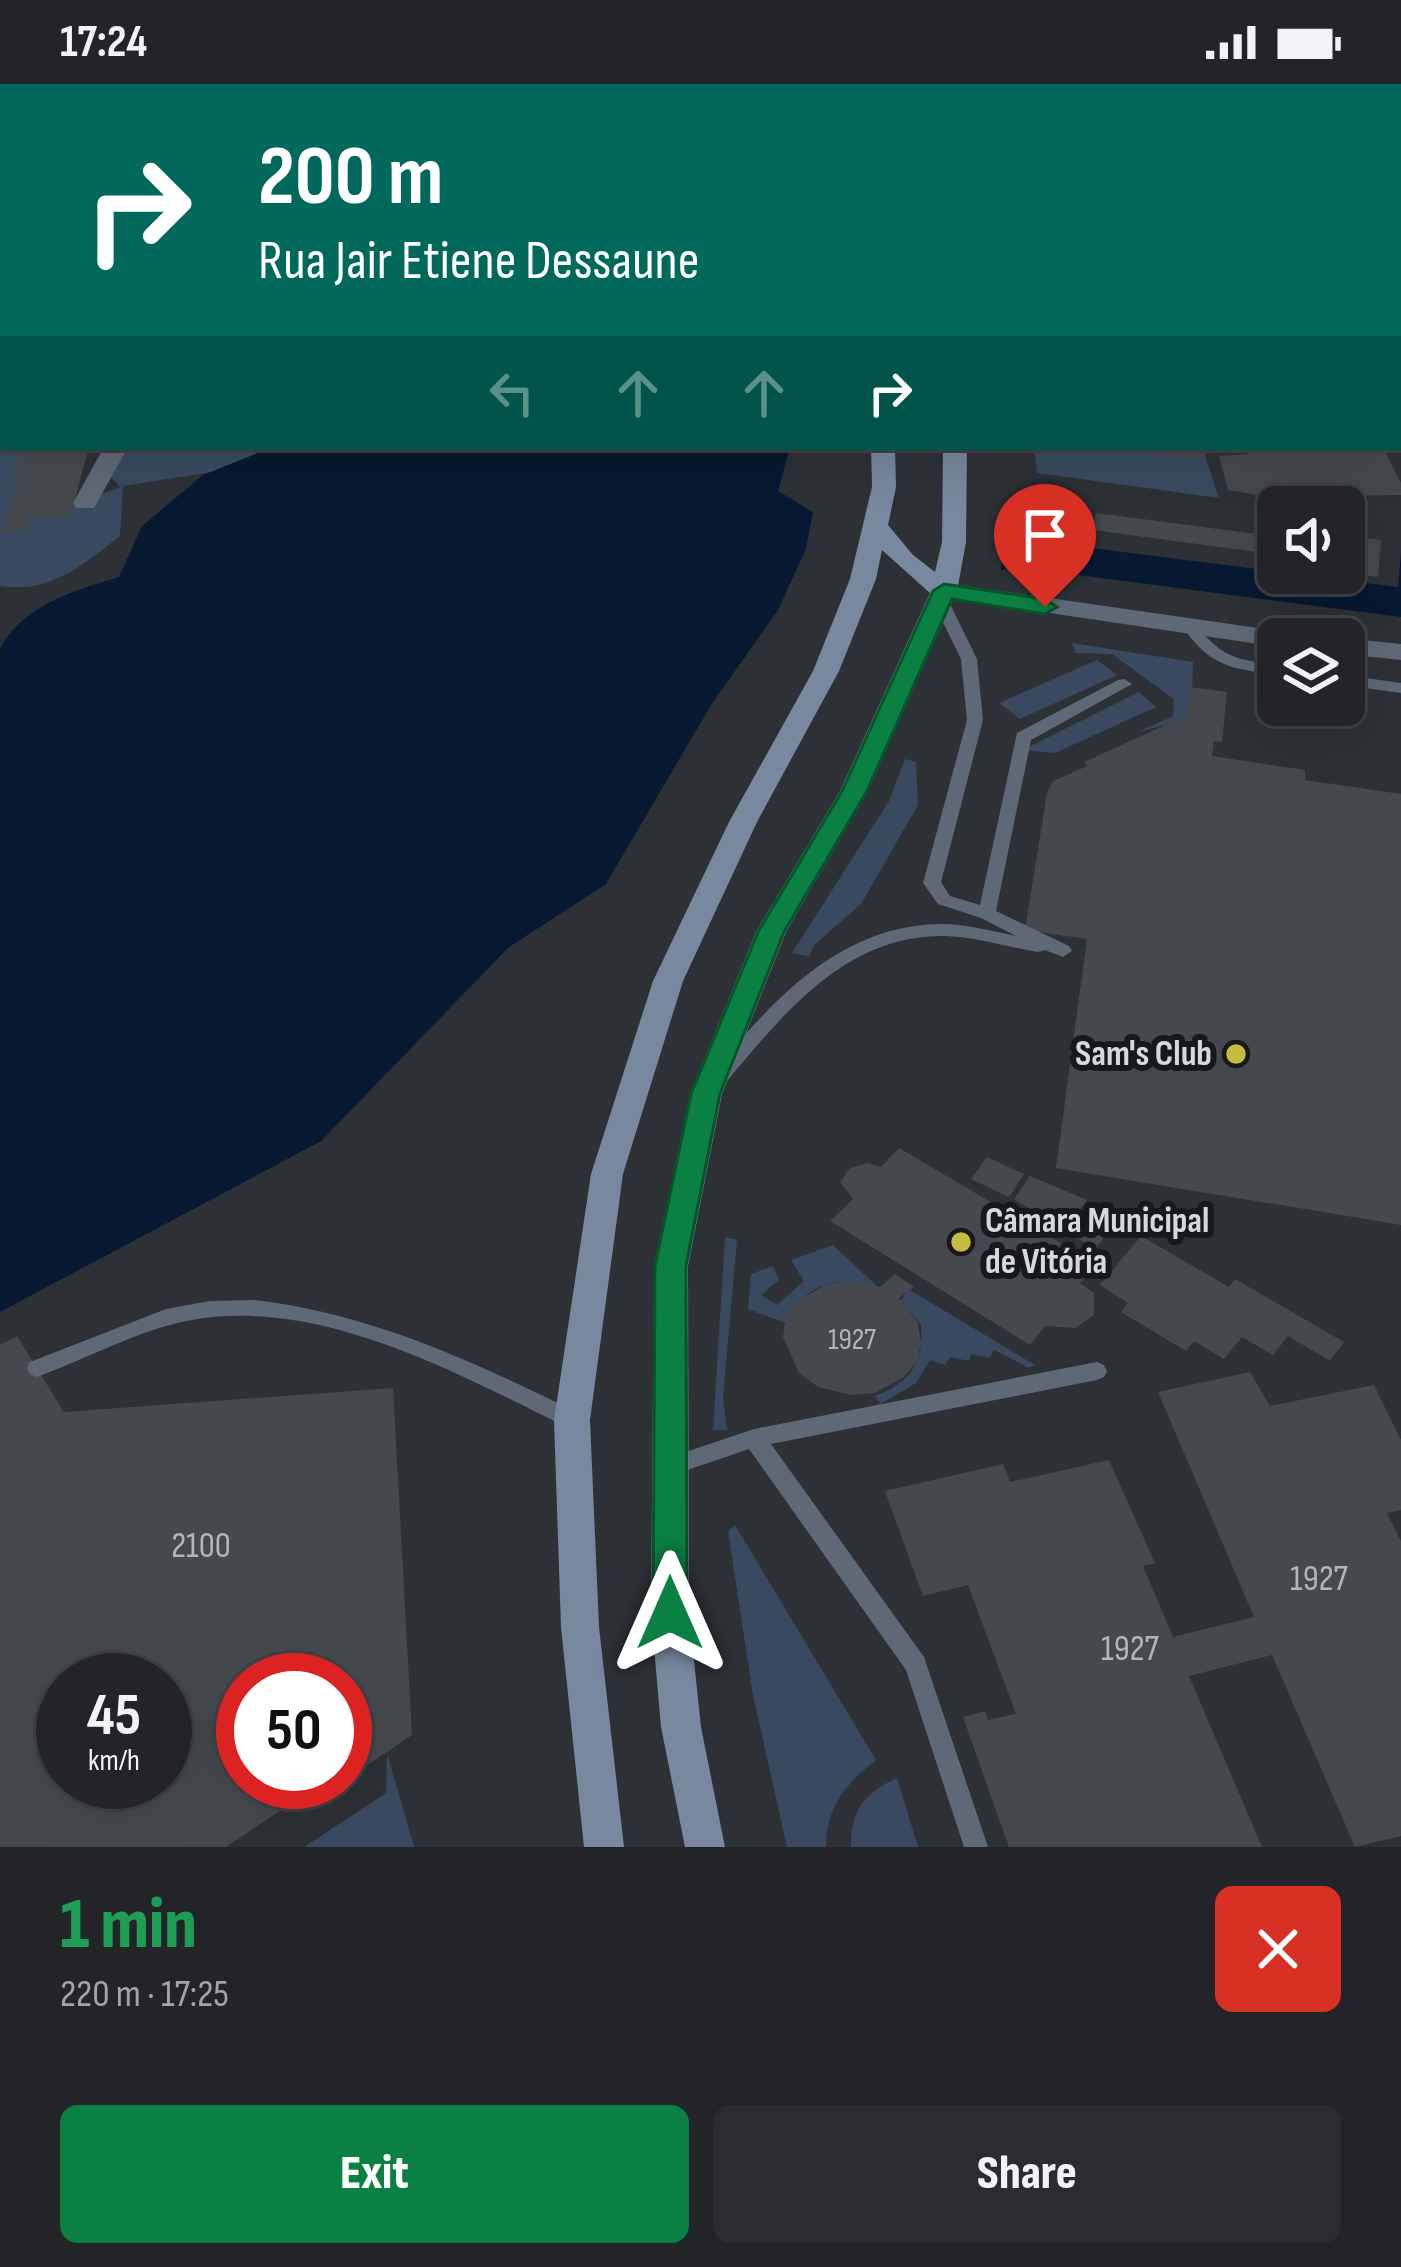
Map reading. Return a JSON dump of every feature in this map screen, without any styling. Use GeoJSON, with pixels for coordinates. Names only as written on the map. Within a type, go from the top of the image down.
{"type":"FeatureCollection","features":[{"type":"Feature","properties":{"kind":"main road"},"geometry":{"type":"LineString","coordinates":[[604,1847],[580,1627],[572,1420],[608,1174],[668,981],[743,823],[826,671],[863,579],[884,488],[884,450]]}},
{"type":"Feature","properties":{"kind":"main road"},"geometry":{"type":"LineString","coordinates":[[705,1847],[681,1727],[670,1613],[670,1266],[706,1094],[771,932],[854,791],[942,596],[954,542],[955,450]]}},
{"type":"Feature","properties":{"kind":"main road"},"geometry":{"type":"LineString","coordinates":[[875,525],[942,596]]}},
{"type":"Feature","properties":{"kind":"street"},"geometry":{"type":"LineString","coordinates":[[85,503],[114,450]]}},
{"type":"Feature","properties":{"kind":"street"},"geometry":{"type":"LineString","coordinates":[[942,596],[1257,637]]}},
{"type":"Feature","properties":{"kind":"street"},"geometry":{"type":"LineString","coordinates":[[1365,648],[1401,652]]}},
{"type":"Feature","properties":{"kind":"lane"},"geometry":{"type":"LineString","coordinates":[[706,1094],[794,991],[869,941],[911,930],[949,930],[1063,951],[987,914],[944,900],[932,883],[975,720],[969,659],[942,596]]}},
{"type":"Feature","properties":{"kind":"lane"},"geometry":{"type":"LineString","coordinates":[[1192,630],[1209,653],[1225,662],[1257,667]]}},
{"type":"Feature","properties":{"kind":"lane"},"geometry":{"type":"LineString","coordinates":[[1365,683],[1401,688]]}},
{"type":"Feature","properties":{"kind":"lane"},"geometry":{"type":"LineString","coordinates":[[987,914],[1023,737],[1124,684]]}},
{"type":"Feature","properties":{"kind":"lane"},"geometry":{"type":"LineString","coordinates":[[37,1368],[172,1318],[206,1310],[258,1308],[355,1328],[482,1375],[572,1420]]}},
{"type":"Feature","properties":{"kind":"lane"},"geometry":{"type":"LineString","coordinates":[[670,1467],[754,1438],[1097,1371]]}},
{"type":"Feature","properties":{"kind":"lane"},"geometry":{"type":"LineString","coordinates":[[754,1438],[916,1665],[976,1847]]}},
{"type":"Feature","properties":{"kind":"shaded area"},"geometry":{"type":"Polygon","coordinates":[[[0,450],[27,450],[66,507],[121,487],[95,462],[106,450],[267,450],[225,470],[123,486],[120,536],[65,575],[35,586],[0,586],[0,450]]]}},
{"type":"Feature","properties":{"kind":"shaded area"},"geometry":{"type":"Polygon","coordinates":[[[266,450],[789,450],[778,491],[813,512],[806,549],[778,610],[711,705],[606,884],[509,947],[321,1141],[0,1312],[0,649],[36,610],[119,577],[142,526],[203,475],[266,450]]]}},
{"type":"Feature","properties":{"kind":"shaded area"},"geometry":{"type":"Polygon","coordinates":[[[1034,450],[1122,450],[1206,459],[1219,498],[1037,473],[1034,450]]]}},
{"type":"Feature","properties":{"kind":"shaded area"},"geometry":{"type":"Polygon","coordinates":[[[1006,532],[1021,539],[1257,569],[1257,594],[1365,594],[1365,583],[1398,587],[1401,552],[1401,617],[1016,567],[1001,570],[1006,532]]]}},
{"type":"Feature","properties":{"kind":"shaded area"},"geometry":{"type":"Polygon","coordinates":[[[1072,643],[1193,662],[1191,718],[1138,732],[1173,716],[1174,699],[1112,654],[1076,653],[1072,643]]]}},
{"type":"Feature","properties":{"kind":"shaded area"},"geometry":{"type":"Polygon","coordinates":[[[1097,660],[1117,675],[1020,719],[999,703],[1097,660]]]}},
{"type":"Feature","properties":{"kind":"shaded area"},"geometry":{"type":"Polygon","coordinates":[[[1139,692],[1156,707],[1055,753],[1023,750],[1139,692]]]}},
{"type":"Feature","properties":{"kind":"shaded area"},"geometry":{"type":"Polygon","coordinates":[[[905,759],[916,762],[918,805],[861,904],[814,945],[809,956],[792,953],[889,801],[905,759]]]}},
{"type":"Feature","properties":{"kind":"shaded area"},"geometry":{"type":"Polygon","coordinates":[[[725,1237],[737,1240],[723,1398],[727,1430],[713,1430],[725,1237]]]}},
{"type":"Feature","properties":{"kind":"shaded area"},"geometry":{"type":"Polygon","coordinates":[[[833,1245],[879,1288],[849,1282],[824,1285],[803,1298],[786,1323],[748,1309],[751,1274],[773,1266],[779,1280],[761,1295],[777,1305],[804,1281],[791,1260],[833,1245]]]}},
{"type":"Feature","properties":{"kind":"shaded area"},"geometry":{"type":"Polygon","coordinates":[[[908,1289],[1035,1365],[1029,1368],[994,1350],[989,1358],[950,1357],[945,1365],[930,1360],[916,1383],[881,1404],[875,1396],[906,1378],[920,1350],[921,1325],[901,1301],[908,1289]]]}},
{"type":"Feature","properties":{"kind":"shaded area"},"geometry":{"type":"Polygon","coordinates":[[[735,1525],[876,1760],[840,1797],[830,1819],[826,1847],[787,1847],[753,1695],[728,1531],[735,1525]]]}},
{"type":"Feature","properties":{"kind":"shaded area"},"geometry":{"type":"Polygon","coordinates":[[[387,1753],[414,1847],[304,1847],[362,1809],[372,1809],[372,1802],[386,1793],[387,1753]]]}},
{"type":"Feature","properties":{"kind":"shaded area"},"geometry":{"type":"Polygon","coordinates":[[[897,1778],[918,1847],[851,1847],[853,1823],[862,1804],[897,1778]]]}},
{"type":"Feature","properties":{"kind":"building"},"geometry":{"type":"Polygon","coordinates":[[[18,450],[88,450],[70,517],[31,517],[25,531],[1,532],[21,474],[12,474],[18,450]]]}},
{"type":"Feature","properties":{"kind":"building"},"geometry":{"type":"Polygon","coordinates":[[[1147,450],[1204,450],[1206,459],[1149,454],[1147,450]]]}},
{"type":"Feature","properties":{"kind":"building"},"geometry":{"type":"Polygon","coordinates":[[[1246,450],[1384,450],[1401,483],[1401,495],[1365,496],[1365,486],[1257,486],[1257,495],[1228,490],[1219,456],[1248,454],[1246,450]]]}},
{"type":"Feature","properties":{"kind":"building"},"geometry":{"type":"Polygon","coordinates":[[[1096,513],[1257,534],[1257,552],[1093,530],[1096,513]]]}},
{"type":"Feature","properties":{"kind":"building"},"geometry":{"type":"Polygon","coordinates":[[[1365,538],[1381,540],[1378,577],[1365,575],[1365,538]]]}},
{"type":"Feature","properties":{"kind":"building","name":"Sam's Club"},"geometry":{"type":"Polygon","coordinates":[[[1190,687],[1227,692],[1222,742],[1214,741],[1212,756],[1305,770],[1305,780],[1401,794],[1401,1225],[1056,1168],[1087,939],[1025,930],[1047,793],[1053,781],[1087,766],[1084,762],[1188,715],[1190,687]]]}},
{"type":"Feature","properties":{"kind":"building","name":"Câmara Municipal de Vitória"},"geometry":{"type":"Polygon","coordinates":[[[899,1148],[1098,1265],[1080,1283],[1094,1293],[1094,1315],[1075,1328],[1045,1326],[1030,1345],[830,1221],[853,1199],[840,1182],[850,1168],[867,1163],[881,1167],[899,1148]]]}},
{"type":"Feature","properties":{"kind":"building"},"geometry":{"type":"Polygon","coordinates":[[[987,1157],[1024,1174],[1009,1197],[971,1179],[987,1157]]]}},
{"type":"Feature","properties":{"kind":"building"},"geometry":{"type":"Polygon","coordinates":[[[1030,1176],[1087,1200],[1078,1212],[1109,1231],[1095,1249],[1014,1199],[1030,1176]]]}},
{"type":"Feature","properties":{"kind":"building"},"geometry":{"type":"Polygon","coordinates":[[[1141,1236],[1229,1287],[1235,1279],[1344,1342],[1330,1361],[1288,1336],[1273,1355],[1242,1337],[1224,1359],[1194,1341],[1186,1351],[1121,1312],[1128,1303],[1100,1285],[1141,1236]]]}},
{"type":"Feature","properties":{"kind":"building"},"geometry":{"type":"Polygon","coordinates":[[[895,1274],[914,1287],[899,1298],[918,1323],[921,1343],[917,1361],[904,1377],[875,1393],[851,1395],[818,1387],[799,1373],[783,1337],[786,1317],[798,1301],[825,1285],[846,1281],[880,1287],[895,1274]]]}},
{"type":"Feature","properties":{"kind":"building"},"geometry":{"type":"Polygon","coordinates":[[[17,1336],[64,1412],[393,1388],[412,1735],[372,1762],[372,1653],[216,1653],[216,1809],[283,1809],[226,1847],[0,1847],[0,1345],[17,1336]]]}},
{"type":"Feature","properties":{"kind":"building"},"geometry":{"type":"Polygon","coordinates":[[[1250,1372],[1270,1406],[1374,1385],[1401,1440],[1401,1510],[1387,1513],[1401,1541],[1401,1836],[1355,1847],[1272,1655],[1189,1676],[1262,1847],[1009,1847],[963,1717],[985,1711],[988,1720],[1016,1714],[968,1585],[923,1596],[885,1491],[1003,1464],[1010,1482],[1109,1460],[1155,1563],[1143,1566],[1173,1637],[1254,1617],[1158,1392],[1250,1372]]]}},
{"type":"Feature","properties":{"kind":"place","name":"Sam's Club"},"geometry":{"type":"Point","coordinates":[1236,1054]}},
{"type":"Feature","properties":{"kind":"place","name":"Câmara Municipal de Vitória"},"geometry":{"type":"Point","coordinates":[961,1242]}},
{"type":"Feature","properties":{"kind":"route"},"geometry":{"type":"LineString","coordinates":[[670,1613],[670,1266],[706,1094],[771,932],[854,791],[944,591],[1045,607]]}}]}
